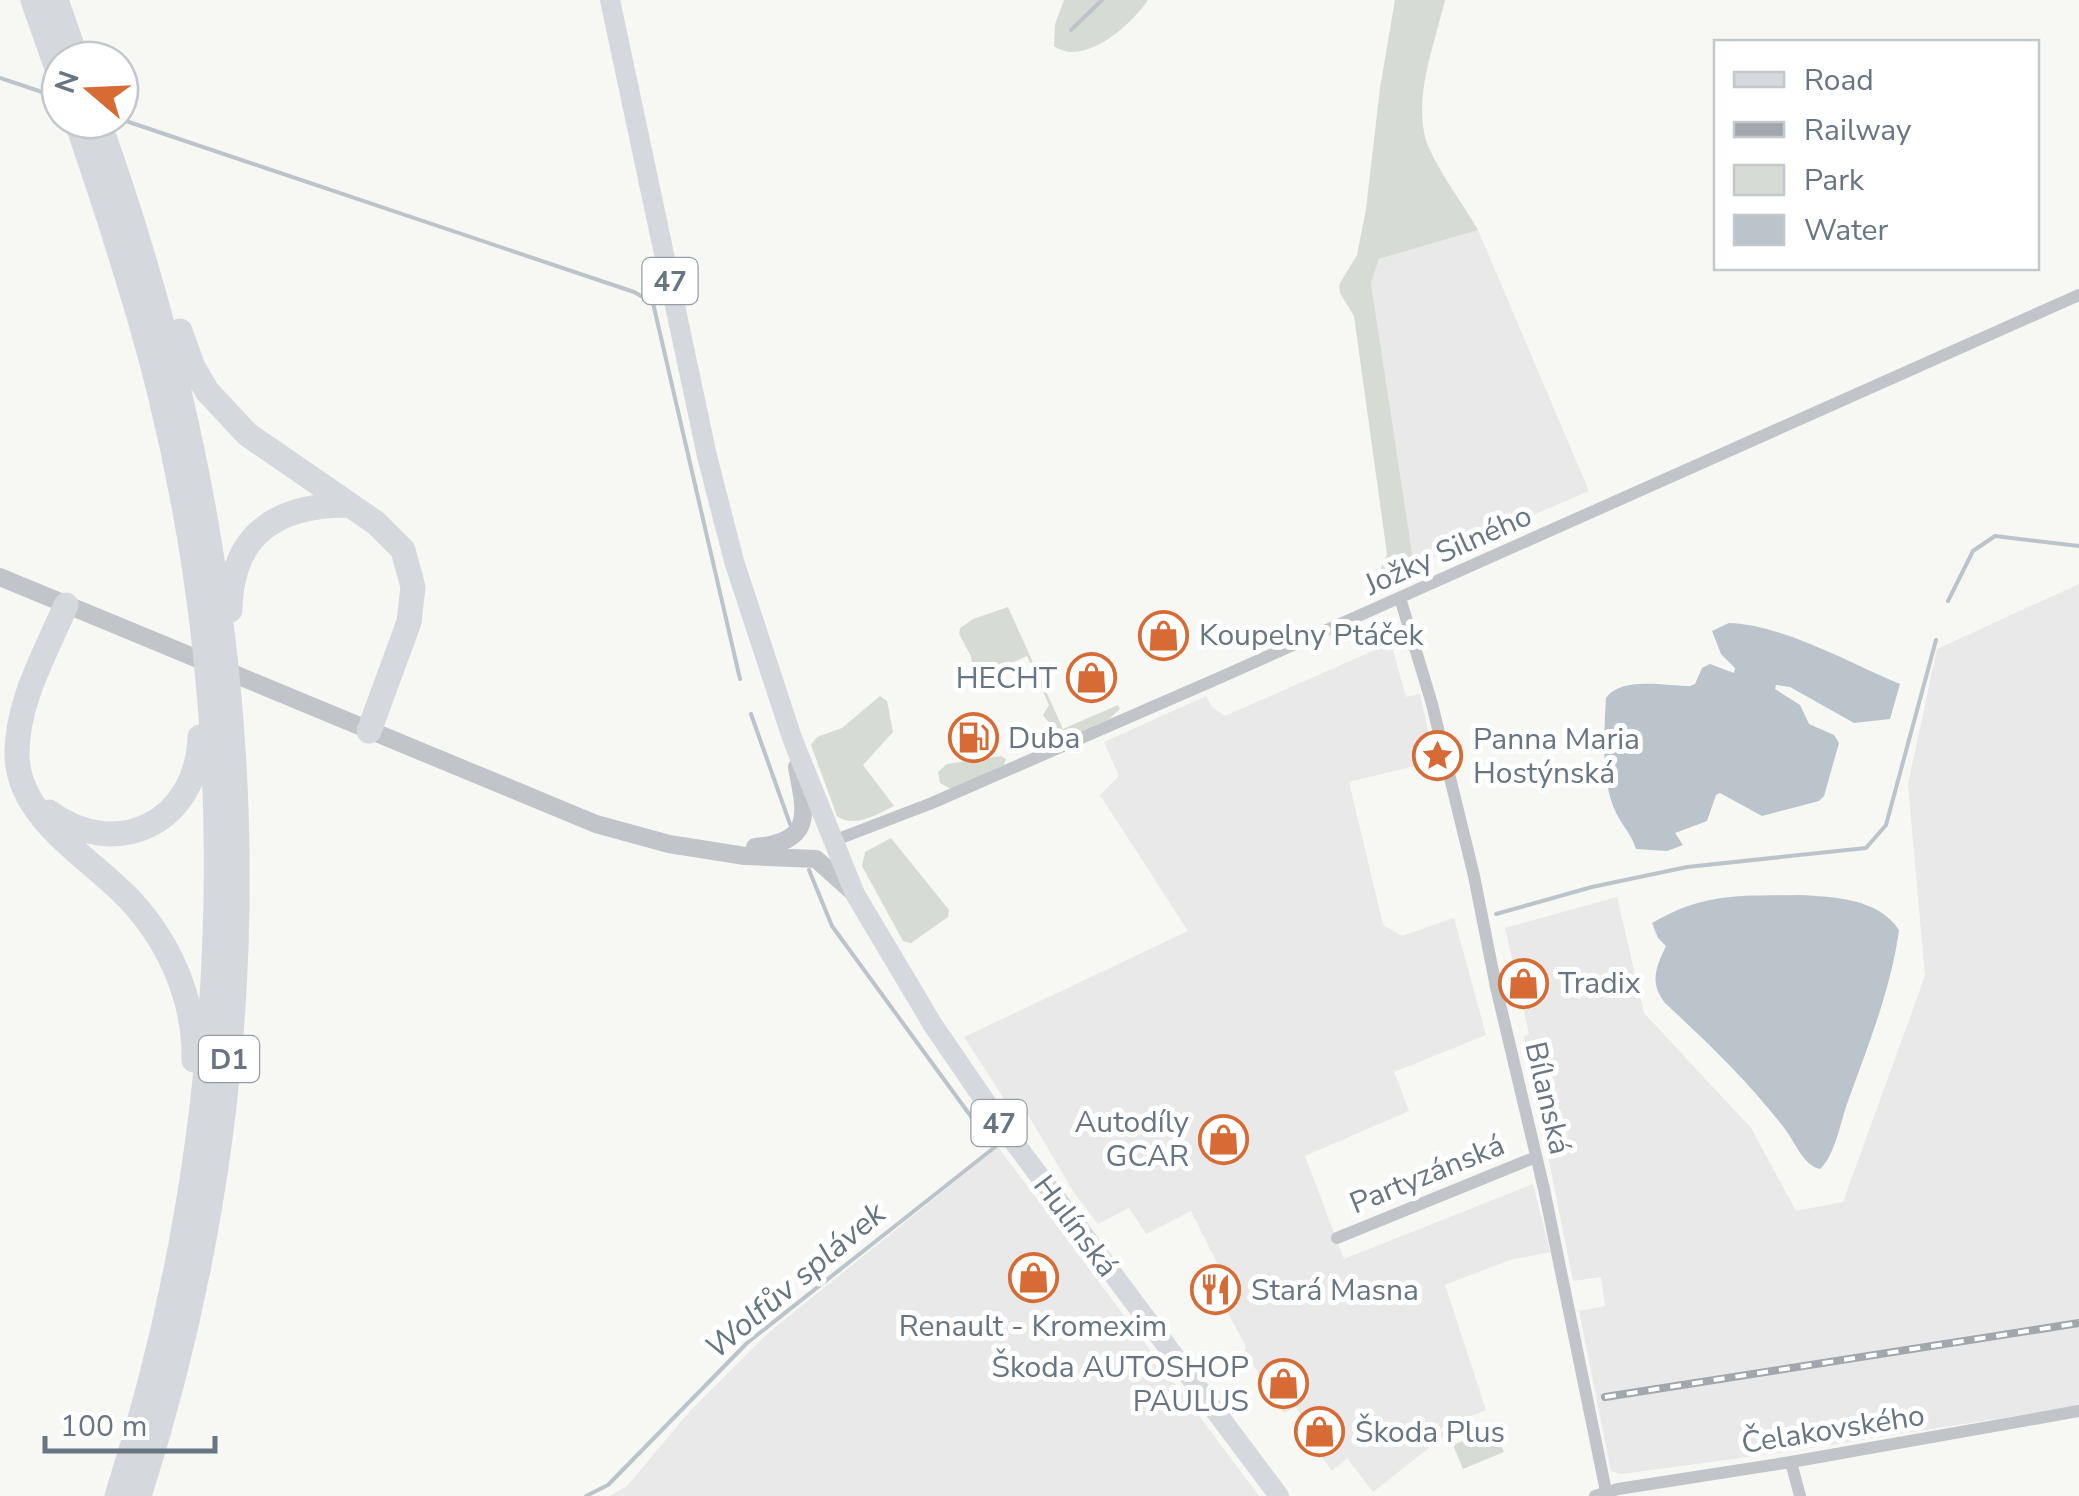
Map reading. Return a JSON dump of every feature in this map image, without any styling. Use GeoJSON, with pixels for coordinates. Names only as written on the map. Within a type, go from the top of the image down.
{"type":"FeatureCollection","features":[{"type":"Feature","properties":{"kind":"highway"},"geometry":{"type":"LineString","coordinates":[[33,0],[47,40]]}},
{"type":"Feature","properties":{"kind":"highway"},"geometry":{"type":"LineString","coordinates":[[56,0],[70,40]]}},
{"type":"Feature","properties":{"kind":"highway","name":"D1"},"geometry":{"type":"LineString","coordinates":[[83,140],[107,209],[160,396],[180,484],[210,698],[216,916],[208,1046],[192,1184],[165,1323],[156,1406]]}},
{"type":"Feature","properties":{"kind":"highway","name":"D1"},"geometry":{"type":"LineString","coordinates":[[105,140],[180,386],[200,481],[216,572],[231,704],[238,856],[230,1046],[210,1207],[143,1450],[139,1496]]}},
{"type":"Feature","properties":{"kind":"highway"},"geometry":{"type":"LineString","coordinates":[[131,217],[148,237],[194,366],[208,391],[247,434],[376,523],[403,550],[412,587],[409,622],[369,730]]}},
{"type":"Feature","properties":{"kind":"highway","name":"D1"},"geometry":{"type":"LineString","coordinates":[[231,704],[232,582],[249,544],[259,530],[282,514],[348,504]]}},
{"type":"Feature","properties":{"kind":"highway"},"geometry":{"type":"LineString","coordinates":[[66,605],[20,724],[18,766],[43,818],[132,902],[174,963],[195,1039],[186,1164],[192,1184]]}},
{"type":"Feature","properties":{"kind":"highway","name":"D1"},"geometry":{"type":"LineString","coordinates":[[33,800],[78,828],[109,836],[142,829],[173,808],[192,778],[199,757],[198,667],[203,640]]}},
{"type":"Feature","properties":{"kind":"highway","name":"D1"},"geometry":{"type":"LineString","coordinates":[[117,1496],[143,1450]]}},
{"type":"Feature","properties":{"kind":"main road","name":"47"},"geometry":{"type":"LineString","coordinates":[[610,0],[716,493],[751,618],[792,738],[833,840]]}},
{"type":"Feature","properties":{"kind":"main road","name":"Hulínská"},"geometry":{"type":"LineString","coordinates":[[833,840],[855,894],[922,1008],[1002,1126],[1278,1496]]}},
{"type":"Feature","properties":{"kind":"street","name":"Jožky Silného"},"geometry":{"type":"LineString","coordinates":[[833,840],[932,803],[2079,295]]}},
{"type":"Feature","properties":{"kind":"street"},"geometry":{"type":"LineString","coordinates":[[0,578],[596,824],[669,844],[758,857],[797,856],[816,860],[855,894]]}},
{"type":"Feature","properties":{"kind":"street","name":"Bílanská"},"geometry":{"type":"LineString","coordinates":[[1400,598],[1454,790],[1536,1157],[1603,1494]]}},
{"type":"Feature","properties":{"kind":"street"},"geometry":{"type":"LineString","coordinates":[[720,851],[788,842],[803,824],[792,738]]}},
{"type":"Feature","properties":{"kind":"street"},"geometry":{"type":"LineString","coordinates":[[720,851],[786,850],[833,840]]}},
{"type":"Feature","properties":{"kind":"street","name":"Partyzánská"},"geometry":{"type":"LineString","coordinates":[[1337,1238],[1536,1157]]}},
{"type":"Feature","properties":{"kind":"street","name":"Čelakovského"},"geometry":{"type":"LineString","coordinates":[[1603,1494],[2079,1411]]}},
{"type":"Feature","properties":{"kind":"street"},"geometry":{"type":"LineString","coordinates":[[1791,1462],[1800,1496]]}},
{"type":"Feature","properties":{"kind":"shaded area"},"geometry":{"type":"Polygon","coordinates":[[[1478,230],[1589,491],[1414,566],[1371,283],[1379,259],[1478,230]]]}},
{"type":"Feature","properties":{"kind":"shaded area"},"geometry":{"type":"Polygon","coordinates":[[[2079,584],[2079,1406],[1771,1454],[1621,1474],[1611,1471],[1579,1311],[1605,1306],[1601,1277],[1573,1281],[1524,1036],[1529,1034],[1505,928],[1617,897],[1644,1013],[1751,1128],[1796,1211],[1843,1202],[1925,976],[1908,784],[1937,649],[2079,584]]]}},
{"type":"Feature","properties":{"kind":"shaded area"},"geometry":{"type":"Polygon","coordinates":[[[1391,643],[1406,697],[1420,694],[1435,761],[1349,782],[1383,925],[1402,936],[1454,918],[1486,1035],[1394,1072],[1409,1111],[1305,1156],[1344,1259],[1533,1184],[1550,1252],[1510,1260],[1445,1285],[1486,1410],[1441,1428],[1444,1436],[1373,1492],[1347,1458],[1332,1471],[1299,1426],[1306,1421],[1296,1407],[1284,1413],[1266,1390],[1227,1311],[1217,1316],[1198,1279],[1217,1270],[1223,1275],[1191,1211],[1146,1234],[1129,1208],[1098,1224],[1073,1191],[1027,1113],[1016,1117],[964,1037],[1188,931],[1100,795],[1119,776],[1104,742],[1206,696],[1212,707],[1225,716],[1391,643]]]}},
{"type":"Feature","properties":{"kind":"shaded area"},"geometry":{"type":"Polygon","coordinates":[[[998,1147],[1259,1496],[610,1496],[627,1486],[690,1411],[767,1334],[998,1147]]]}},
{"type":"Feature","properties":{"kind":"green space"},"geometry":{"type":"Polygon","coordinates":[[[1064,0],[1148,0],[1106,40],[1079,51],[1066,51],[1054,46],[1055,24],[1064,0]]]}},
{"type":"Feature","properties":{"kind":"green space"},"geometry":{"type":"Polygon","coordinates":[[[1395,0],[1445,0],[1426,74],[1424,131],[1434,159],[1478,230],[1379,259],[1371,283],[1414,566],[1377,578],[1387,554],[1354,316],[1339,285],[1357,255],[1395,0]]]}},
{"type":"Feature","properties":{"kind":"green space"},"geometry":{"type":"Polygon","coordinates":[[[1008,607],[1063,729],[1118,705],[1120,709],[1109,719],[1066,738],[1051,734],[1043,715],[1049,705],[1027,656],[978,678],[973,676],[971,656],[959,634],[960,628],[973,619],[1008,607]]]}},
{"type":"Feature","properties":{"kind":"green space"},"geometry":{"type":"Polygon","coordinates":[[[880,696],[887,701],[893,732],[863,765],[894,806],[866,819],[844,820],[837,816],[811,745],[817,737],[842,728],[880,696]]]}},
{"type":"Feature","properties":{"kind":"green space"},"geometry":{"type":"Polygon","coordinates":[[[1001,756],[1006,759],[1004,765],[951,789],[940,783],[938,772],[947,764],[1001,756]]]}},
{"type":"Feature","properties":{"kind":"green space"},"geometry":{"type":"Polygon","coordinates":[[[891,838],[949,910],[948,917],[911,943],[903,941],[862,866],[865,852],[891,838]]]}},
{"type":"Feature","properties":{"kind":"green space"},"geometry":{"type":"Polygon","coordinates":[[[1494,1428],[1504,1452],[1463,1469],[1453,1445],[1494,1428]]]}},
{"type":"Feature","properties":{"kind":"water"},"geometry":{"type":"Polygon","coordinates":[[[1729,623],[1772,630],[1900,684],[1890,719],[1854,723],[1790,687],[1776,685],[1775,689],[1800,705],[1809,724],[1834,735],[1839,743],[1824,796],[1819,801],[1762,816],[1720,793],[1707,821],[1675,833],[1683,845],[1667,851],[1636,849],[1616,814],[1607,782],[1606,698],[1613,691],[1633,685],[1690,686],[1695,684],[1702,668],[1710,664],[1734,673],[1735,668],[1721,654],[1712,631],[1729,623]]]}},
{"type":"Feature","properties":{"kind":"water"},"geometry":{"type":"Polygon","coordinates":[[[1799,895],[1867,905],[1890,919],[1899,930],[1877,1018],[1833,1148],[1820,1169],[1804,1158],[1743,1079],[1665,1003],[1656,982],[1666,946],[1652,923],[1706,901],[1799,895]]]}},
{"type":"Feature","properties":{"kind":"waterway"},"geometry":{"type":"LineString","coordinates":[[1071,30],[1102,0]]}},
{"type":"Feature","properties":{"kind":"waterway"},"geometry":{"type":"LineString","coordinates":[[0,78],[40,91]]}},
{"type":"Feature","properties":{"kind":"waterway"},"geometry":{"type":"LineString","coordinates":[[140,126],[634,292],[653,303],[740,679]]}},
{"type":"Feature","properties":{"kind":"waterway","name":"Wolfův splávek"},"geometry":{"type":"LineString","coordinates":[[1948,601],[1973,551],[1995,536],[2079,546]]}},
{"type":"Feature","properties":{"kind":"waterway","name":"Wolfův splávek"},"geometry":{"type":"LineString","coordinates":[[1496,914],[1592,887],[1687,867],[1866,848],[1886,825],[1936,640]]}},
{"type":"Feature","properties":{"kind":"waterway"},"geometry":{"type":"LineString","coordinates":[[751,714],[790,824]]}},
{"type":"Feature","properties":{"kind":"waterway"},"geometry":{"type":"LineString","coordinates":[[809,870],[832,926],[994,1148]]}},
{"type":"Feature","properties":{"kind":"waterway","name":"Wolfův splávek"},"geometry":{"type":"LineString","coordinates":[[586,1496],[608,1485],[747,1343],[995,1147]]}},
{"type":"Feature","properties":{"kind":"railway"},"geometry":{"type":"LineString","coordinates":[[1605,1397],[2079,1323]]}},
{"type":"Feature","properties":{"kind":"place","name":"Koupelny Ptáček"},"geometry":{"type":"Point","coordinates":[1164,635]}},
{"type":"Feature","properties":{"kind":"place","name":"HECHT"},"geometry":{"type":"Point","coordinates":[1092,678]}},
{"type":"Feature","properties":{"kind":"place","name":"Duba"},"geometry":{"type":"Point","coordinates":[973,738]}},
{"type":"Feature","properties":{"kind":"place","name":"Panna Maria Hostýnská"},"geometry":{"type":"Point","coordinates":[1438,756]}},
{"type":"Feature","properties":{"kind":"place","name":"Tradix"},"geometry":{"type":"Point","coordinates":[1523,983]}},
{"type":"Feature","properties":{"kind":"place","name":"Autodíly GCAR"},"geometry":{"type":"Point","coordinates":[1224,1139]}},
{"type":"Feature","properties":{"kind":"place","name":"Renault - Kromexim"},"geometry":{"type":"Point","coordinates":[1033,1277]}},
{"type":"Feature","properties":{"kind":"place","name":"Stará Masna"},"geometry":{"type":"Point","coordinates":[1216,1290]}},
{"type":"Feature","properties":{"kind":"place","name":"Škoda AUTOSHOP PAULUS"},"geometry":{"type":"Point","coordinates":[1284,1384]}},
{"type":"Feature","properties":{"kind":"place","name":"Škoda Plus"},"geometry":{"type":"Point","coordinates":[1320,1432]}}]}
